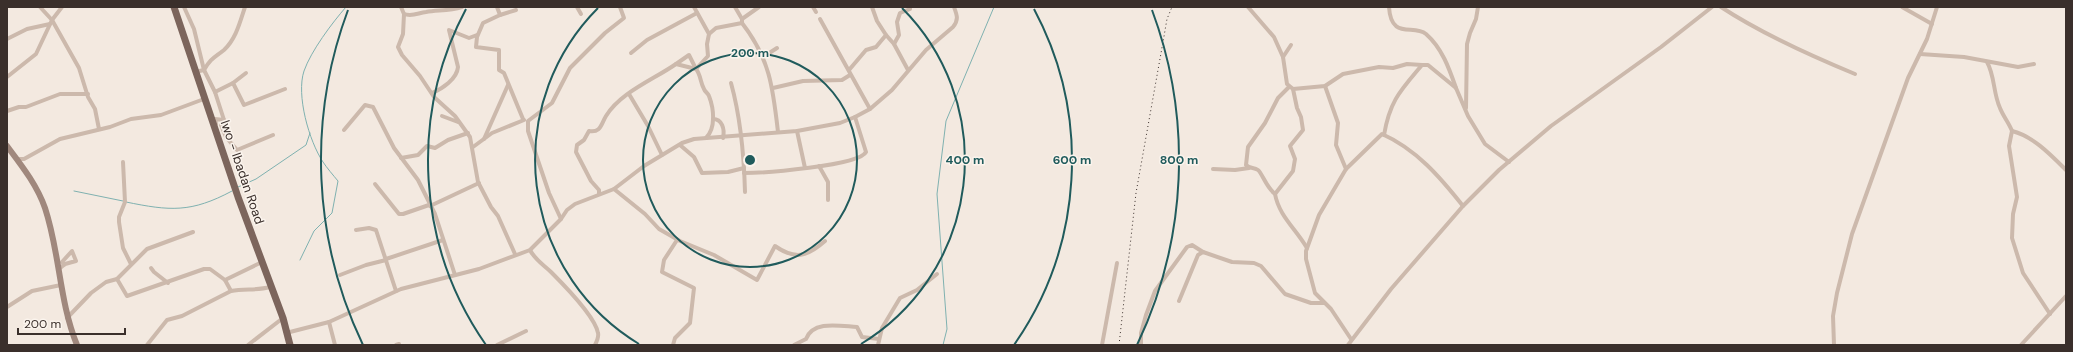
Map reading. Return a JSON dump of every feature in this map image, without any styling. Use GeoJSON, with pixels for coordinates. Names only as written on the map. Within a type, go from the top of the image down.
{"type":"FeatureCollection","features":[{"type":"Feature","properties":{"kind":"main road","name":"Iwo - Ibadan Road"},"geometry":{"type":"LineString","coordinates":[[174,7],[204,99],[282,318],[290,345]]}},
{"type":"Feature","properties":{"kind":"street"},"geometry":{"type":"LineString","coordinates":[[40,7],[79,68],[95,109],[99,129]]}},
{"type":"Feature","properties":{"kind":"street"},"geometry":{"type":"LineString","coordinates":[[7,77],[36,54],[51,22],[62,7]]}},
{"type":"Feature","properties":{"kind":"street"},"geometry":{"type":"LineString","coordinates":[[184,7],[194,28],[204,70],[215,92],[224,120],[221,125],[226,137],[236,150],[273,135]]}},
{"type":"Feature","properties":{"kind":"street"},"geometry":{"type":"LineString","coordinates":[[196,72],[204,70],[211,58],[224,50],[233,39],[245,7]]}},
{"type":"Feature","properties":{"kind":"street"},"geometry":{"type":"LineString","coordinates":[[402,7],[404,14],[403,34],[398,47],[402,55],[432,93],[468,133],[473,147],[479,183],[491,207],[498,216],[515,254]]}},
{"type":"Feature","properties":{"kind":"street"},"geometry":{"type":"LineString","coordinates":[[404,14],[410,16],[426,11],[451,11],[462,7]]}},
{"type":"Feature","properties":{"kind":"street"},"geometry":{"type":"LineString","coordinates":[[497,7],[500,15]]}},
{"type":"Feature","properties":{"kind":"street"},"geometry":{"type":"LineString","coordinates":[[573,10],[577,7],[581,14]]}},
{"type":"Feature","properties":{"kind":"street"},"geometry":{"type":"LineString","coordinates":[[528,121],[552,103],[570,68],[605,33],[624,18],[620,7]]}},
{"type":"Feature","properties":{"kind":"street"},"geometry":{"type":"LineString","coordinates":[[694,7],[709,34]]}},
{"type":"Feature","properties":{"kind":"street"},"geometry":{"type":"LineString","coordinates":[[735,7],[763,57],[773,88],[778,132]]}},
{"type":"Feature","properties":{"kind":"street"},"geometry":{"type":"LineString","coordinates":[[696,69],[708,56],[707,44],[709,34],[716,28],[742,21],[757,7]]}},
{"type":"Feature","properties":{"kind":"street"},"geometry":{"type":"LineString","coordinates":[[813,7],[816,12]]}},
{"type":"Feature","properties":{"kind":"street"},"geometry":{"type":"LineString","coordinates":[[872,7],[877,21],[894,44],[908,70]]}},
{"type":"Feature","properties":{"kind":"street"},"geometry":{"type":"LineString","coordinates":[[894,44],[899,36],[897,22],[900,13],[910,9],[910,7]]}},
{"type":"Feature","properties":{"kind":"street"},"geometry":{"type":"LineString","coordinates":[[286,333],[329,322],[396,291],[479,269],[515,254],[530,250],[567,210],[575,204],[614,189],[680,144],[694,139],[723,138],[797,130],[840,123],[855,117],[870,109],[892,90],[926,50],[956,23],[957,16],[954,7]]}},
{"type":"Feature","properties":{"kind":"street"},"geometry":{"type":"LineString","coordinates":[[1248,7],[1274,37],[1282,58],[1287,84],[1291,88],[1301,117],[1303,130],[1290,146],[1295,159],[1293,171],[1275,194]]}},
{"type":"Feature","properties":{"kind":"street"},"geometry":{"type":"LineString","coordinates":[[1389,7],[1389,17],[1398,26],[1406,31],[1425,33],[1434,42],[1446,62],[1468,116],[1485,144],[1509,162]]}},
{"type":"Feature","properties":{"kind":"street"},"geometry":{"type":"LineString","coordinates":[[1466,108],[1467,44],[1476,20],[1478,7]]}},
{"type":"Feature","properties":{"kind":"street"},"geometry":{"type":"LineString","coordinates":[[1348,345],[1351,339],[1391,289],[1463,206],[1509,162],[1551,126],[1661,47],[1712,7]]}},
{"type":"Feature","properties":{"kind":"street"},"geometry":{"type":"LineString","coordinates":[[1721,7],[1756,28],[1855,74]]}},
{"type":"Feature","properties":{"kind":"street"},"geometry":{"type":"LineString","coordinates":[[1902,7],[1932,24]]}},
{"type":"Feature","properties":{"kind":"street"},"geometry":{"type":"LineString","coordinates":[[1834,345],[1833,316],[1837,293],[1852,234],[1908,78],[1920,54],[1937,7]]}},
{"type":"Feature","properties":{"kind":"street"},"geometry":{"type":"LineString","coordinates":[[516,10],[500,15],[484,23],[478,35],[476,47],[498,50],[499,70],[504,73],[523,119],[528,121]]}},
{"type":"Feature","properties":{"kind":"street"},"geometry":{"type":"LineString","coordinates":[[631,53],[647,40],[697,13]]}},
{"type":"Feature","properties":{"kind":"street"},"geometry":{"type":"LineString","coordinates":[[820,19],[870,109]]}},
{"type":"Feature","properties":{"kind":"street"},"geometry":{"type":"LineString","coordinates":[[7,39],[27,29],[51,22]]}},
{"type":"Feature","properties":{"kind":"street"},"geometry":{"type":"LineString","coordinates":[[432,93],[443,86],[457,72],[458,67],[449,30],[468,38],[478,35]]}},
{"type":"Feature","properties":{"kind":"street"},"geometry":{"type":"LineString","coordinates":[[849,70],[866,50],[876,47],[886,35]]}},
{"type":"Feature","properties":{"kind":"street"},"geometry":{"type":"LineString","coordinates":[[1282,58],[1291,45]]}},
{"type":"Feature","properties":{"kind":"street"},"geometry":{"type":"LineString","coordinates":[[763,57],[777,48]]}},
{"type":"Feature","properties":{"kind":"street"},"geometry":{"type":"LineString","coordinates":[[1920,54],[1964,57],[2018,67],[2034,64]]}},
{"type":"Feature","properties":{"kind":"street"},"geometry":{"type":"LineString","coordinates":[[599,194],[599,190],[591,181],[576,152],[576,148],[589,131],[595,132],[600,129],[609,112],[629,94],[689,55],[700,75],[704,89],[709,95],[713,120],[710,134],[706,139]]}},
{"type":"Feature","properties":{"kind":"street"},"geometry":{"type":"LineString","coordinates":[[1986,62],[1993,73],[1993,85],[2000,109],[2012,131],[2009,146],[2017,197],[2012,214],[2012,238],[2023,273],[2050,314]]}},
{"type":"Feature","properties":{"kind":"street"},"geometry":{"type":"LineString","coordinates":[[676,64],[696,69]]}},
{"type":"Feature","properties":{"kind":"street"},"geometry":{"type":"LineString","coordinates":[[1249,168],[1246,165],[1248,147],[1265,123],[1278,98],[1291,88],[1325,86],[1343,74],[1379,68],[1393,68],[1407,64],[1431,66],[1456,88]]}},
{"type":"Feature","properties":{"kind":"street"},"geometry":{"type":"LineString","coordinates":[[1384,135],[1388,115],[1392,105],[1400,91],[1422,65]]}},
{"type":"Feature","properties":{"kind":"street"},"geometry":{"type":"LineString","coordinates":[[215,92],[233,83],[246,73]]}},
{"type":"Feature","properties":{"kind":"street"},"geometry":{"type":"LineString","coordinates":[[773,88],[803,81],[842,80],[850,75]]}},
{"type":"Feature","properties":{"kind":"street"},"geometry":{"type":"LineString","coordinates":[[233,83],[244,105],[285,88]]}},
{"type":"Feature","properties":{"kind":"street"},"geometry":{"type":"LineString","coordinates":[[731,83],[741,123],[745,192]]}},
{"type":"Feature","properties":{"kind":"street"},"geometry":{"type":"LineString","coordinates":[[484,139],[508,84]]}},
{"type":"Feature","properties":{"kind":"street"},"geometry":{"type":"LineString","coordinates":[[1325,86],[1338,123],[1336,145],[1346,169]]}},
{"type":"Feature","properties":{"kind":"street"},"geometry":{"type":"LineString","coordinates":[[7,111],[20,107],[26,107],[60,94],[88,94]]}},
{"type":"Feature","properties":{"kind":"street"},"geometry":{"type":"LineString","coordinates":[[629,94],[648,126],[662,156]]}},
{"type":"Feature","properties":{"kind":"street"},"geometry":{"type":"LineString","coordinates":[[17,159],[24,159],[60,139],[110,127],[131,119],[161,115],[204,99]]}},
{"type":"Feature","properties":{"kind":"street"},"geometry":{"type":"LineString","coordinates":[[344,130],[365,105],[372,106],[394,148],[418,180],[443,240],[455,275]]}},
{"type":"Feature","properties":{"kind":"street"},"geometry":{"type":"LineString","coordinates":[[442,116],[459,122]]}},
{"type":"Feature","properties":{"kind":"street"},"geometry":{"type":"LineString","coordinates":[[744,173],[773,173],[819,166],[831,166],[865,155],[866,152],[855,117]]}},
{"type":"Feature","properties":{"kind":"street"},"geometry":{"type":"LineString","coordinates":[[224,120],[215,119],[233,182]]}},
{"type":"Feature","properties":{"kind":"street"},"geometry":{"type":"LineString","coordinates":[[473,147],[492,133],[523,119]]}},
{"type":"Feature","properties":{"kind":"street"},"geometry":{"type":"LineString","coordinates":[[713,120],[717,120],[724,128],[723,138]]}},
{"type":"Feature","properties":{"kind":"street"},"geometry":{"type":"LineString","coordinates":[[528,121],[528,131],[550,193],[561,218]]}},
{"type":"Feature","properties":{"kind":"street"},"geometry":{"type":"LineString","coordinates":[[797,130],[804,168]]}},
{"type":"Feature","properties":{"kind":"street"},"geometry":{"type":"LineString","coordinates":[[2012,131],[2018,132],[2044,150],[2066,170]]}},
{"type":"Feature","properties":{"kind":"street"},"geometry":{"type":"LineString","coordinates":[[402,158],[418,155],[427,146],[435,148],[448,140],[468,133]]}},
{"type":"Feature","properties":{"kind":"street"},"geometry":{"type":"LineString","coordinates":[[1351,339],[1331,308],[1315,293],[1310,281],[1306,259],[1307,248],[1319,215],[1346,169],[1368,149],[1381,134],[1410,148],[1447,186],[1463,206]]}},
{"type":"Feature","properties":{"kind":"street"},"geometry":{"type":"LineString","coordinates":[[680,144],[694,157],[702,173],[728,172],[744,168]]}},
{"type":"Feature","properties":{"kind":"street"},"geometry":{"type":"LineString","coordinates":[[7,146],[27,172],[45,208],[67,318],[77,345]]}},
{"type":"Feature","properties":{"kind":"street"},"geometry":{"type":"LineString","coordinates":[[122,162],[125,202],[119,217],[119,222],[123,248],[131,264]]}},
{"type":"Feature","properties":{"kind":"street"},"geometry":{"type":"LineString","coordinates":[[819,166],[828,182],[828,200]]}},
{"type":"Feature","properties":{"kind":"street"},"geometry":{"type":"LineString","coordinates":[[1213,169],[1235,170],[1249,168],[1258,170],[1267,188],[1275,194],[1277,204],[1283,217],[1301,238],[1307,248]]}},
{"type":"Feature","properties":{"kind":"street"},"geometry":{"type":"LineString","coordinates":[[375,184],[399,214],[403,214],[429,206],[479,183]]}},
{"type":"Feature","properties":{"kind":"street"},"geometry":{"type":"LineString","coordinates":[[614,189],[645,214],[659,229],[677,240],[714,255],[757,280],[775,246],[785,253],[794,255],[812,253],[825,241]]}},
{"type":"Feature","properties":{"kind":"street"},"geometry":{"type":"LineString","coordinates":[[356,230],[369,228],[376,230],[396,291]]}},
{"type":"Feature","properties":{"kind":"street"},"geometry":{"type":"LineString","coordinates":[[67,318],[91,292],[106,282],[117,279],[147,249],[194,232]]}},
{"type":"Feature","properties":{"kind":"street"},"geometry":{"type":"LineString","coordinates":[[340,275],[366,264],[386,260],[443,240]]}},
{"type":"Feature","properties":{"kind":"street"},"geometry":{"type":"LineString","coordinates":[[674,345],[675,338],[690,323],[694,288],[662,272],[664,260],[677,240]]}},
{"type":"Feature","properties":{"kind":"street"},"geometry":{"type":"LineString","coordinates":[[1141,345],[1141,333],[1155,291],[1187,247],[1192,245],[1203,252],[1232,262],[1254,263],[1261,266],[1285,294],[1311,303],[1324,303]]}},
{"type":"Feature","properties":{"kind":"street"},"geometry":{"type":"LineString","coordinates":[[530,250],[540,264],[550,271],[573,294],[590,317],[598,332],[595,345]]}},
{"type":"Feature","properties":{"kind":"street"},"geometry":{"type":"LineString","coordinates":[[1178,301],[1198,255],[1203,252]]}},
{"type":"Feature","properties":{"kind":"street"},"geometry":{"type":"LineString","coordinates":[[225,280],[262,262]]}},
{"type":"Feature","properties":{"kind":"street"},"geometry":{"type":"LineString","coordinates":[[1102,345],[1117,263]]}},
{"type":"Feature","properties":{"kind":"street"},"geometry":{"type":"LineString","coordinates":[[58,272],[64,265]]}},
{"type":"Feature","properties":{"kind":"street"},"geometry":{"type":"LineString","coordinates":[[151,268],[168,283]]}},
{"type":"Feature","properties":{"kind":"street"},"geometry":{"type":"LineString","coordinates":[[117,279],[127,296],[208,269],[225,280],[231,291]]}},
{"type":"Feature","properties":{"kind":"street"},"geometry":{"type":"LineString","coordinates":[[878,345],[882,328],[900,298],[917,290],[937,274]]}},
{"type":"Feature","properties":{"kind":"street"},"geometry":{"type":"LineString","coordinates":[[7,307],[15,300],[32,291],[61,286]]}},
{"type":"Feature","properties":{"kind":"street"},"geometry":{"type":"LineString","coordinates":[[147,345],[167,320],[182,316],[231,291],[239,289],[261,290],[270,287]]}},
{"type":"Feature","properties":{"kind":"street"},"geometry":{"type":"LineString","coordinates":[[2021,345],[2066,296]]}},
{"type":"Feature","properties":{"kind":"street"},"geometry":{"type":"LineString","coordinates":[[248,345],[282,318]]}},
{"type":"Feature","properties":{"kind":"street"},"geometry":{"type":"LineString","coordinates":[[329,322],[335,345]]}},
{"type":"Feature","properties":{"kind":"street"},"geometry":{"type":"LineString","coordinates":[[794,345],[806,339],[809,332],[816,327],[826,326],[857,326],[862,336],[879,339]]}},
{"type":"Feature","properties":{"kind":"street"},"geometry":{"type":"LineString","coordinates":[[497,345],[526,331]]}},
{"type":"Feature","properties":{"kind":"waterway"},"geometry":{"type":"LineString","coordinates":[[300,260],[314,231],[332,213],[338,181],[323,162],[313,142],[305,118],[302,81],[307,63],[317,46],[328,29],[346,7]]}},
{"type":"Feature","properties":{"kind":"waterway"},"geometry":{"type":"LineString","coordinates":[[943,345],[947,329],[937,194],[946,121],[994,7]]}},
{"type":"Feature","properties":{"kind":"waterway"},"geometry":{"type":"LineString","coordinates":[[238,187],[256,179],[306,145],[310,133]]}},
{"type":"Feature","properties":{"kind":"waterway"},"geometry":{"type":"LineString","coordinates":[[74,191],[123,201]]}},
{"type":"Feature","properties":{"kind":"waterway"},"geometry":{"type":"LineString","coordinates":[[126,202],[168,208],[192,207],[232,191]]}},
{"type":"Feature","properties":{"kind":"railway"},"geometry":{"type":"LineString","coordinates":[[1119,345],[1136,193],[1167,19],[1172,7]]}}]}
